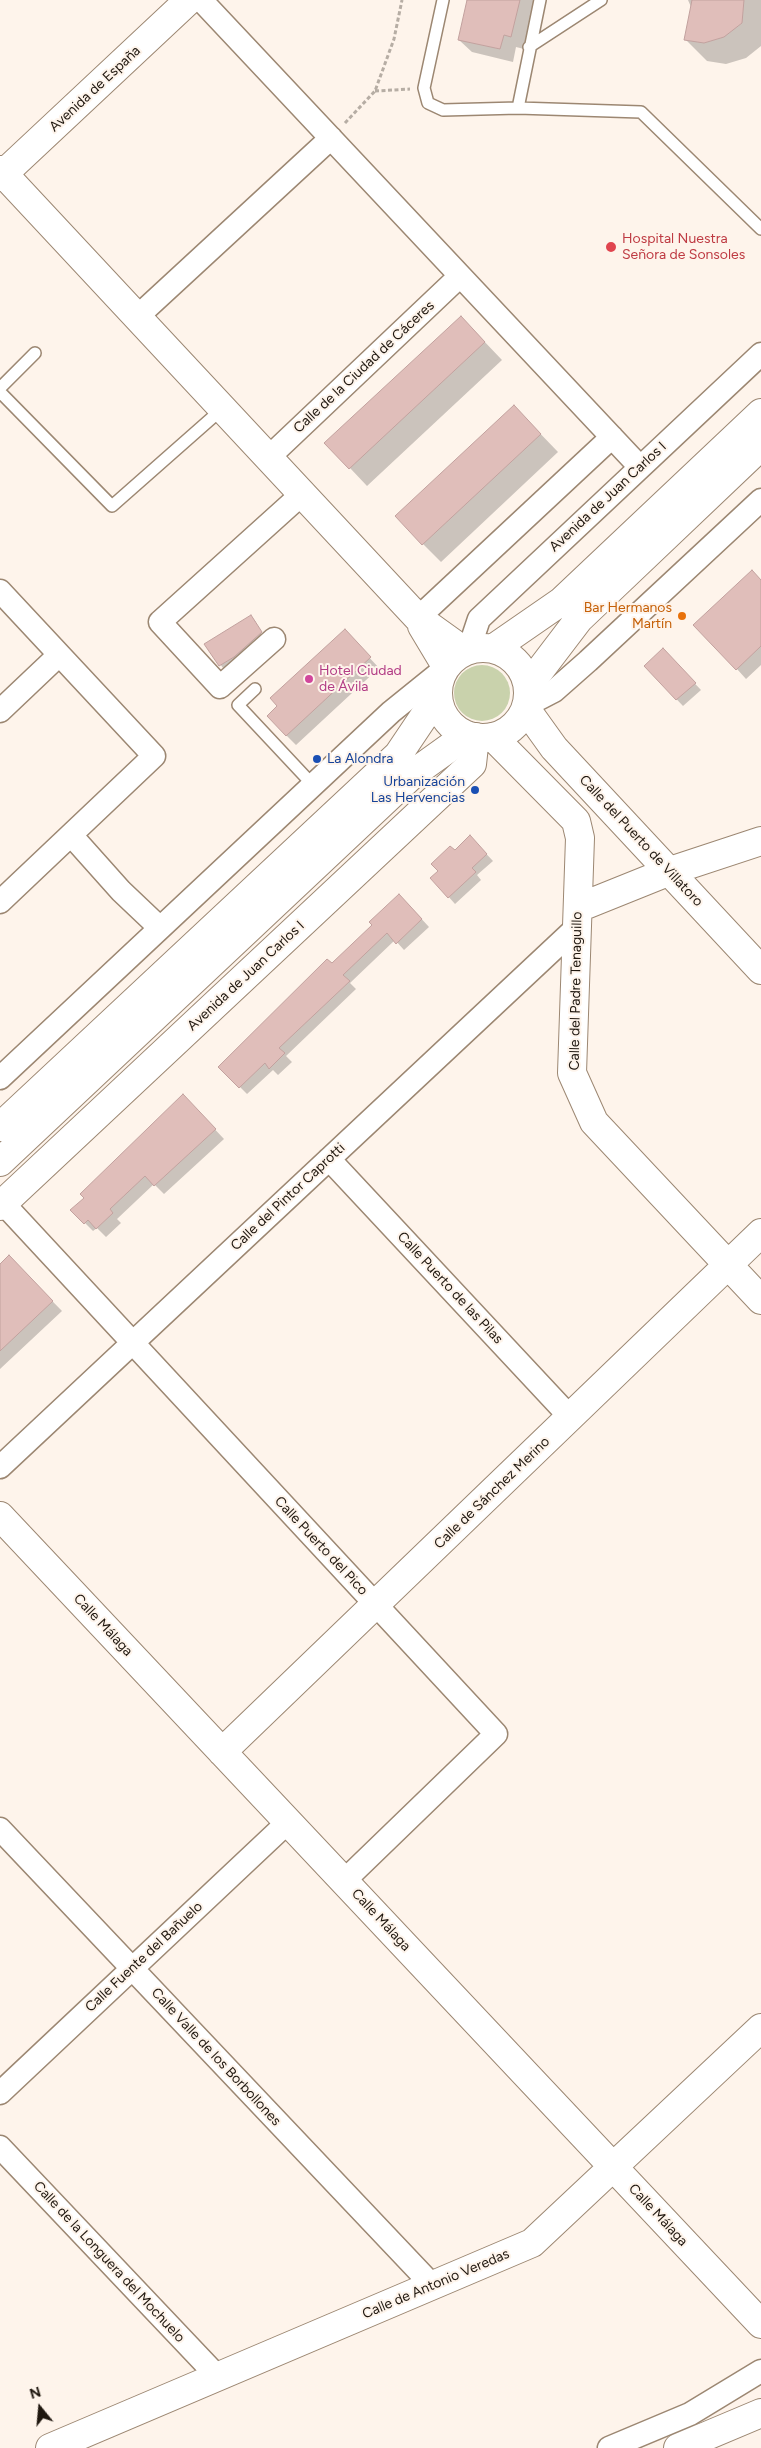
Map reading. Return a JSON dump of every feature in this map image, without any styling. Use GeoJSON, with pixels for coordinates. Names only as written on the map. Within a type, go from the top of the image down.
{"type":"FeatureCollection","features":[{"type":"Feature","properties":{"kind":"main road","name":"Avenida de España"},"geometry":{"type":"LineString","coordinates":[[1,173],[189,0]]}},
{"type":"Feature","properties":{"kind":"main road"},"geometry":{"type":"LineString","coordinates":[[1,173],[418,618],[463,657],[510,656],[522,669],[527,700]]}},
{"type":"Feature","properties":{"kind":"main road"},"geometry":{"type":"LineString","coordinates":[[0,1127],[398,755],[438,698],[463,657],[562,601],[761,413]]}},
{"type":"Feature","properties":{"kind":"main road"},"geometry":{"type":"LineString","coordinates":[[0,1162],[414,772],[479,737],[513,727],[527,700],[579,619],[761,446]]}},
{"type":"Feature","properties":{"kind":"main road"},"geometry":{"type":"LineString","coordinates":[[438,698],[447,721],[479,737]]}},
{"type":"Feature","properties":{"kind":"main road","name":"Calle del Puerto de Villatoro"},"geometry":{"type":"LineString","coordinates":[[527,700],[554,748],[761,970]]}},
{"type":"Feature","properties":{"kind":"main road","name":"Calle del Padre Tenaguillo"},"geometry":{"type":"LineString","coordinates":[[479,737],[576,821],[580,838],[572,1073],[594,1122],[761,1300]]}},
{"type":"Feature","properties":{"kind":"main road","name":"Avenida de Juan Carlos I"},"geometry":{"type":"LineString","coordinates":[[2,1204],[472,764],[479,737]]}},
{"type":"Feature","properties":{"kind":"main road","name":"Calle del Pintor Caprotti"},"geometry":{"type":"LineString","coordinates":[[577,918],[670,871],[761,841]]}},
{"type":"Feature","properties":{"kind":"main road","name":"Calle de Sánchez Merino"},"geometry":{"type":"LineString","coordinates":[[222,1752],[761,1233]]}},
{"type":"Feature","properties":{"kind":"main road","name":"Calle Málaga"},"geometry":{"type":"LineString","coordinates":[[0,1516],[761,2324]]}},
{"type":"Feature","properties":{"kind":"main road","name":"Calle de Antonio Veredas"},"geometry":{"type":"LineString","coordinates":[[50,2448],[532,2243],[761,2028]]}},
{"type":"Feature","properties":{"kind":"main road"},"geometry":{"type":"LineString","coordinates":[[678,2448],[761,2413]]}},
{"type":"Feature","properties":{"kind":"street"},"geometry":{"type":"LineString","coordinates":[[201,0],[640,467]]}},
{"type":"Feature","properties":{"kind":"street"},"geometry":{"type":"LineString","coordinates":[[137,317],[330,138]]}},
{"type":"Feature","properties":{"kind":"street","name":"Calle de la Ciudad de Cáceres"},"geometry":{"type":"LineString","coordinates":[[268,458],[460,276]]}},
{"type":"Feature","properties":{"kind":"street","name":"Avenida de Juan Carlos I"},"geometry":{"type":"LineString","coordinates":[[463,657],[479,619],[761,354]]}},
{"type":"Feature","properties":{"kind":"street"},"geometry":{"type":"LineString","coordinates":[[418,618],[612,437]]}},
{"type":"Feature","properties":{"kind":"street"},"geometry":{"type":"LineString","coordinates":[[274,639],[220,687],[160,622],[302,494]]}},
{"type":"Feature","properties":{"kind":"street"},"geometry":{"type":"LineString","coordinates":[[527,700],[554,691],[761,500]]}},
{"type":"Feature","properties":{"kind":"street"},"geometry":{"type":"LineString","coordinates":[[0,591],[154,756],[0,902]]}},
{"type":"Feature","properties":{"kind":"street"},"geometry":{"type":"LineString","coordinates":[[0,711],[58,655]]}},
{"type":"Feature","properties":{"kind":"street"},"geometry":{"type":"LineString","coordinates":[[0,1078],[391,712],[463,657]]}},
{"type":"Feature","properties":{"kind":"street"},"geometry":{"type":"LineString","coordinates":[[71,835],[121,891],[160,928]]}},
{"type":"Feature","properties":{"kind":"street","name":"Calle del Pintor Caprotti"},"geometry":{"type":"LineString","coordinates":[[0,1467],[329,1159],[577,918]]}},
{"type":"Feature","properties":{"kind":"street","name":"Calle Puerto de las Pilas"},"geometry":{"type":"LineString","coordinates":[[329,1159],[570,1417]]}},
{"type":"Feature","properties":{"kind":"street","name":"Calle Puerto del Pico"},"geometry":{"type":"LineString","coordinates":[[2,1204],[133,1342],[496,1734],[344,1881]]}},
{"type":"Feature","properties":{"kind":"street","name":"Calle Fuente del Bañuelo"},"geometry":{"type":"LineString","coordinates":[[0,2093],[288,1822]]}},
{"type":"Feature","properties":{"kind":"street","name":"Calle Valle de los Borbollones"},"geometry":{"type":"LineString","coordinates":[[0,1828],[433,2286]]}},
{"type":"Feature","properties":{"kind":"street","name":"Calle de la Longuera del Mochuelo"},"geometry":{"type":"LineString","coordinates":[[0,2146],[218,2377]]}},
{"type":"Feature","properties":{"kind":"street"},"geometry":{"type":"LineString","coordinates":[[609,2448],[690,2414],[761,2371]]}},
{"type":"Feature","properties":{"kind":"lane"},"geometry":{"type":"LineString","coordinates":[[443,0],[424,88],[428,103],[443,110],[518,108],[641,112],[761,229]]}},
{"type":"Feature","properties":{"kind":"lane"},"geometry":{"type":"LineString","coordinates":[[518,108],[540,0]]}},
{"type":"Feature","properties":{"kind":"lane"},"geometry":{"type":"LineString","coordinates":[[529,47],[601,0]]}},
{"type":"Feature","properties":{"kind":"lane"},"geometry":{"type":"LineString","coordinates":[[0,388],[35,353]]}},
{"type":"Feature","properties":{"kind":"lane"},"geometry":{"type":"LineString","coordinates":[[0,392],[112,506],[222,408]]}},
{"type":"Feature","properties":{"kind":"lane"},"geometry":{"type":"LineString","coordinates":[[255,689],[238,705],[313,784]]}},
{"type":"Feature","properties":{"kind":"path"},"geometry":{"type":"LineString","coordinates":[[330,138],[375,91],[394,39],[402,0]]}},
{"type":"Feature","properties":{"kind":"path"},"geometry":{"type":"LineString","coordinates":[[375,91],[424,88]]}},
{"type":"Feature","properties":{"kind":"green space"},"geometry":{"type":"Polygon","coordinates":[[[476,665],[488,665],[498,669],[506,677],[510,693],[506,709],[498,717],[488,721],[476,721],[466,717],[458,709],[454,699],[454,687],[458,677],[466,669],[476,665]]]}},
{"type":"Feature","properties":{"kind":"building"},"geometry":{"type":"Polygon","coordinates":[[[467,0],[520,0],[511,37],[504,35],[500,49],[458,40],[467,0]]]}},
{"type":"Feature","properties":{"kind":"building"},"geometry":{"type":"Polygon","coordinates":[[[692,0],[744,0],[742,23],[724,37],[704,43],[684,40],[692,0]]]}},
{"type":"Feature","properties":{"kind":"building"},"geometry":{"type":"Polygon","coordinates":[[[461,316],[485,342],[349,469],[324,443],[461,316]]]}},
{"type":"Feature","properties":{"kind":"building"},"geometry":{"type":"Polygon","coordinates":[[[514,405],[541,434],[422,545],[395,516],[514,405]]]}},
{"type":"Feature","properties":{"kind":"building"},"geometry":{"type":"Polygon","coordinates":[[[752,570],[761,580],[761,646],[736,670],[693,625],[752,570]]]}},
{"type":"Feature","properties":{"kind":"building"},"geometry":{"type":"Polygon","coordinates":[[[251,615],[262,632],[234,657],[219,666],[204,644],[251,615]]]}},
{"type":"Feature","properties":{"kind":"building","name":"Hotel Ciudad de Ávila"},"geometry":{"type":"Polygon","coordinates":[[[345,629],[371,657],[286,736],[267,716],[277,706],[270,698],[345,629]]]}},
{"type":"Feature","properties":{"kind":"building"},"geometry":{"type":"Polygon","coordinates":[[[663,648],[696,683],[676,700],[644,666],[663,648]]]}},
{"type":"Feature","properties":{"kind":"building"},"geometry":{"type":"Polygon","coordinates":[[[470,835],[487,854],[472,868],[476,872],[448,898],[430,878],[438,871],[431,864],[450,846],[455,850],[470,835]]]}},
{"type":"Feature","properties":{"kind":"building"},"geometry":{"type":"Polygon","coordinates":[[[399,894],[422,919],[396,944],[387,933],[343,975],[350,981],[279,1048],[285,1053],[269,1069],[265,1063],[239,1088],[218,1067],[327,959],[332,963],[372,925],[369,922],[399,894]]]}},
{"type":"Feature","properties":{"kind":"building"},"geometry":{"type":"Polygon","coordinates":[[[183,1094],[216,1129],[154,1186],[145,1176],[110,1209],[113,1213],[96,1229],[88,1220],[84,1224],[70,1210],[84,1198],[80,1194],[183,1094]]]}},
{"type":"Feature","properties":{"kind":"building"},"geometry":{"type":"Polygon","coordinates":[[[9,1255],[53,1301],[0,1351],[0,1264],[9,1255]]]}},
{"type":"Feature","properties":{"kind":"place","name":"Hospital Nuestra Señora de Sonsoles"},"geometry":{"type":"Point","coordinates":[611,247]}},
{"type":"Feature","properties":{"kind":"place","name":"Bar Hermanos Martín"},"geometry":{"type":"Point","coordinates":[682,616]}},
{"type":"Feature","properties":{"kind":"place","name":"Hotel Ciudad de Ávila"},"geometry":{"type":"Point","coordinates":[309,679]}},
{"type":"Feature","properties":{"kind":"place","name":"La Alondra"},"geometry":{"type":"Point","coordinates":[317,759]}},
{"type":"Feature","properties":{"kind":"place","name":"Urbanización Las Hervencias"},"geometry":{"type":"Point","coordinates":[475,790]}}]}
